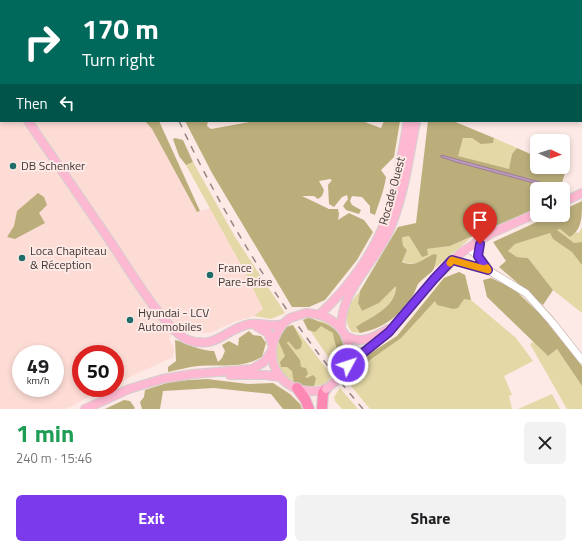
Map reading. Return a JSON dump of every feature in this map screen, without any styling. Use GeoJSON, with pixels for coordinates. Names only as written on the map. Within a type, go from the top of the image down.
{"type":"FeatureCollection","features":[{"type":"Feature","properties":{"kind":"highway"},"geometry":{"type":"LineString","coordinates":[[297,388],[305,399],[309,409]]}},
{"type":"Feature","properties":{"kind":"highway"},"geometry":{"type":"LineString","coordinates":[[322,409],[323,393],[326,389]]}},
{"type":"Feature","properties":{"kind":"main road"},"geometry":{"type":"LineString","coordinates":[[29,122],[137,282],[176,333],[187,340],[209,342],[219,340],[241,327],[250,324],[270,326],[283,324]]}},
{"type":"Feature","properties":{"kind":"main road","name":"Rocade Ouest"},"geometry":{"type":"LineString","coordinates":[[320,314],[336,298],[356,271],[381,230],[395,188],[408,122]]}},
{"type":"Feature","properties":{"kind":"main road","name":"Rocade Ouest"},"geometry":{"type":"LineString","coordinates":[[343,332],[341,313],[347,296],[382,244],[391,226],[398,205],[416,122]]}},
{"type":"Feature","properties":{"kind":"main road"},"geometry":{"type":"LineString","coordinates":[[570,199],[582,193]]}},
{"type":"Feature","properties":{"kind":"main road"},"geometry":{"type":"LineString","coordinates":[[347,366],[389,332],[452,260],[479,240],[530,216]]}},
{"type":"Feature","properties":{"kind":"main road"},"geometry":{"type":"LineString","coordinates":[[85,409],[140,386],[175,376],[252,369],[264,362],[283,324],[290,318],[306,313],[320,314],[330,318],[343,332],[357,340],[370,338],[384,332],[405,314]]}},
{"type":"Feature","properties":{"kind":"main road"},"geometry":{"type":"LineString","coordinates":[[250,324],[265,330],[270,337],[273,366],[280,377],[297,388],[307,391],[326,389],[341,377],[347,366],[349,351],[343,332]]}},
{"type":"Feature","properties":{"kind":"main road"},"geometry":{"type":"LineString","coordinates":[[206,373],[236,376],[266,375],[280,377]]}},
{"type":"Feature","properties":{"kind":"street"},"geometry":{"type":"LineString","coordinates":[[478,256],[479,240]]}},
{"type":"Feature","properties":{"kind":"street"},"geometry":{"type":"LineString","coordinates":[[465,250],[478,256],[488,270]]}},
{"type":"Feature","properties":{"kind":"street"},"geometry":{"type":"LineString","coordinates":[[465,250],[469,263]]}},
{"type":"Feature","properties":{"kind":"street"},"geometry":{"type":"LineString","coordinates":[[452,260],[469,263],[488,270],[526,293],[552,322],[582,360]]}},
{"type":"Feature","properties":{"kind":"shaded area"},"geometry":{"type":"Polygon","coordinates":[[[0,122],[146,122],[152,129],[197,212],[210,208],[245,272],[263,309],[254,316],[234,322],[210,333],[191,333],[177,327],[169,339],[174,348],[173,357],[124,380],[124,345],[72,345],[72,397],[88,397],[66,409],[0,409],[0,122]]]}},
{"type":"Feature","properties":{"kind":"shaded area"},"geometry":{"type":"Polygon","coordinates":[[[146,122],[159,122],[200,211],[197,212],[152,129],[146,122]]]}},
{"type":"Feature","properties":{"kind":"shaded area"},"geometry":{"type":"Polygon","coordinates":[[[186,122],[208,122],[207,126],[211,129],[250,122],[365,122],[381,128],[384,122],[400,122],[394,157],[381,170],[386,177],[383,192],[375,215],[370,213],[370,206],[362,197],[352,196],[350,201],[352,205],[361,210],[359,214],[346,210],[343,206],[348,199],[347,195],[342,197],[334,207],[329,204],[328,185],[332,180],[330,179],[319,181],[324,190],[322,196],[318,199],[314,196],[302,196],[329,209],[338,209],[338,220],[349,213],[364,220],[373,232],[357,260],[325,300],[309,307],[292,307],[212,173],[186,122]]]}},
{"type":"Feature","properties":{"kind":"shaded area"},"geometry":{"type":"Polygon","coordinates":[[[428,122],[455,122],[494,138],[493,143],[481,144],[472,138],[463,138],[458,156],[509,169],[512,154],[517,148],[530,154],[530,174],[565,174],[562,182],[530,182],[530,211],[450,246],[427,249],[428,255],[422,257],[409,236],[402,237],[403,246],[407,250],[402,262],[411,264],[419,262],[434,254],[437,255],[434,269],[419,283],[408,302],[397,315],[377,328],[360,333],[356,327],[387,306],[395,294],[396,286],[379,303],[362,311],[358,303],[360,291],[398,227],[416,223],[428,122]]]}},
{"type":"Feature","properties":{"kind":"shaded area"},"geometry":{"type":"Polygon","coordinates":[[[463,138],[472,138],[493,143],[494,138],[517,148],[512,154],[509,170],[457,156],[463,138]]]}},
{"type":"Feature","properties":{"kind":"shaded area"},"geometry":{"type":"Polygon","coordinates":[[[173,139],[183,140],[193,162],[186,165],[179,156],[173,139]]]}},
{"type":"Feature","properties":{"kind":"shaded area"},"geometry":{"type":"Polygon","coordinates":[[[441,155],[540,182],[530,182],[441,157],[441,155]]]}},
{"type":"Feature","properties":{"kind":"shaded area"},"geometry":{"type":"Polygon","coordinates":[[[193,162],[235,237],[285,313],[271,319],[254,316],[263,309],[245,272],[186,165],[193,162]]]}},
{"type":"Feature","properties":{"kind":"shaded area"},"geometry":{"type":"Polygon","coordinates":[[[38,193],[44,197],[47,205],[39,213],[45,223],[15,239],[7,237],[14,226],[17,211],[38,193]]]}},
{"type":"Feature","properties":{"kind":"shaded area"},"geometry":{"type":"Polygon","coordinates":[[[582,201],[582,213],[579,227],[570,237],[560,229],[557,230],[574,243],[582,242],[582,265],[572,252],[553,239],[550,233],[515,244],[508,251],[517,257],[528,258],[553,290],[543,305],[499,267],[506,261],[493,242],[537,222],[570,222],[570,207],[582,201]]]}},
{"type":"Feature","properties":{"kind":"shaded area"},"geometry":{"type":"Polygon","coordinates":[[[582,227],[582,313],[553,290],[528,258],[517,257],[508,251],[515,244],[560,229],[579,233],[582,227]]]}},
{"type":"Feature","properties":{"kind":"shaded area"},"geometry":{"type":"Polygon","coordinates":[[[402,236],[409,236],[422,257],[427,249],[450,246],[472,237],[435,268],[437,255],[412,264],[402,261],[407,250],[403,247],[402,236]]]}},
{"type":"Feature","properties":{"kind":"shaded area"},"geometry":{"type":"Polygon","coordinates":[[[459,272],[465,275],[471,300],[516,338],[533,361],[504,376],[512,395],[509,396],[512,409],[370,409],[346,380],[360,360],[397,336],[444,278],[459,272]]]}},
{"type":"Feature","properties":{"kind":"shaded area"},"geometry":{"type":"Polygon","coordinates":[[[459,272],[465,275],[471,300],[464,299],[458,308],[453,309],[437,305],[435,301],[401,338],[364,364],[356,375],[353,375],[352,372],[360,360],[397,336],[444,278],[459,272]]]}},
{"type":"Feature","properties":{"kind":"shaded area"},"geometry":{"type":"Polygon","coordinates":[[[491,278],[514,289],[541,315],[582,366],[582,386],[557,349],[548,356],[487,297],[483,280],[491,278]]]}},
{"type":"Feature","properties":{"kind":"shaded area"},"geometry":{"type":"Polygon","coordinates":[[[396,286],[395,294],[387,306],[356,328],[360,333],[352,332],[348,327],[348,310],[360,291],[358,303],[362,311],[379,303],[396,286]]]}},
{"type":"Feature","properties":{"kind":"shaded area"},"geometry":{"type":"Polygon","coordinates":[[[308,318],[328,323],[339,334],[344,350],[344,361],[337,370],[303,320],[308,318]]]}},
{"type":"Feature","properties":{"kind":"shaded area"},"geometry":{"type":"Polygon","coordinates":[[[308,318],[329,325],[337,332],[344,348],[344,355],[337,348],[333,333],[321,326],[315,332],[308,330],[303,320],[308,318]]]}},
{"type":"Feature","properties":{"kind":"shaded area"},"geometry":{"type":"Polygon","coordinates":[[[293,325],[332,376],[326,384],[310,386],[295,383],[289,380],[281,371],[278,365],[276,346],[286,327],[293,325]]]}},
{"type":"Feature","properties":{"kind":"shaded area"},"geometry":{"type":"Polygon","coordinates":[[[293,325],[302,342],[301,348],[296,350],[288,341],[287,343],[300,360],[301,367],[306,368],[308,374],[305,377],[307,378],[313,375],[316,378],[314,386],[302,386],[294,383],[292,371],[287,367],[281,367],[280,362],[285,356],[278,340],[286,327],[293,325]]]}},
{"type":"Feature","properties":{"kind":"shaded area"},"geometry":{"type":"Polygon","coordinates":[[[249,331],[253,335],[261,336],[266,343],[262,357],[239,365],[198,366],[168,372],[168,367],[176,361],[175,340],[199,349],[214,351],[218,362],[222,358],[225,351],[222,345],[229,341],[238,346],[239,338],[249,331]]]}},
{"type":"Feature","properties":{"kind":"shaded area"},"geometry":{"type":"Polygon","coordinates":[[[534,342],[548,356],[557,349],[582,386],[582,409],[567,409],[530,344],[534,342]]]}},
{"type":"Feature","properties":{"kind":"shaded area"},"geometry":{"type":"Polygon","coordinates":[[[207,379],[248,384],[273,383],[290,394],[300,404],[302,409],[283,409],[271,394],[214,388],[163,391],[160,409],[142,409],[140,402],[144,397],[145,390],[173,381],[207,379]]]}},
{"type":"Feature","properties":{"kind":"shaded area"},"geometry":{"type":"Polygon","coordinates":[[[340,388],[358,409],[342,409],[335,401],[334,397],[340,388]]]}},
{"type":"Feature","properties":{"kind":"shaded area"},"geometry":{"type":"Polygon","coordinates":[[[552,394],[560,409],[518,409],[552,394]]]}},
{"type":"Feature","properties":{"kind":"shaded area"},"geometry":{"type":"Polygon","coordinates":[[[124,400],[130,401],[135,408],[105,409],[124,400]]]}},
{"type":"Feature","properties":{"kind":"railway"},"geometry":{"type":"LineString","coordinates":[[179,122],[217,197],[261,271],[310,342],[363,409]]}},
{"type":"Feature","properties":{"kind":"slow traffic"},"geometry":{"type":"LineString","coordinates":[[450,263],[452,260],[469,263],[488,270],[487,268]]}},
{"type":"Feature","properties":{"kind":"place","name":"DB Schenker"},"geometry":{"type":"Point","coordinates":[13,166]}},
{"type":"Feature","properties":{"kind":"place","name":"Loca Chapiteau & Réception"},"geometry":{"type":"Point","coordinates":[22,258]}},
{"type":"Feature","properties":{"kind":"place","name":"France Pare-Brise"},"geometry":{"type":"Point","coordinates":[210,275]}},
{"type":"Feature","properties":{"kind":"place","name":"Hyundai - LCV Automobiles"},"geometry":{"type":"Point","coordinates":[130,320]}},
{"type":"Feature","properties":{"kind":"route"},"geometry":{"type":"LineString","coordinates":[[348,365],[398,324],[434,279],[452,260],[469,263],[488,270],[478,256],[480,244]]}}]}
